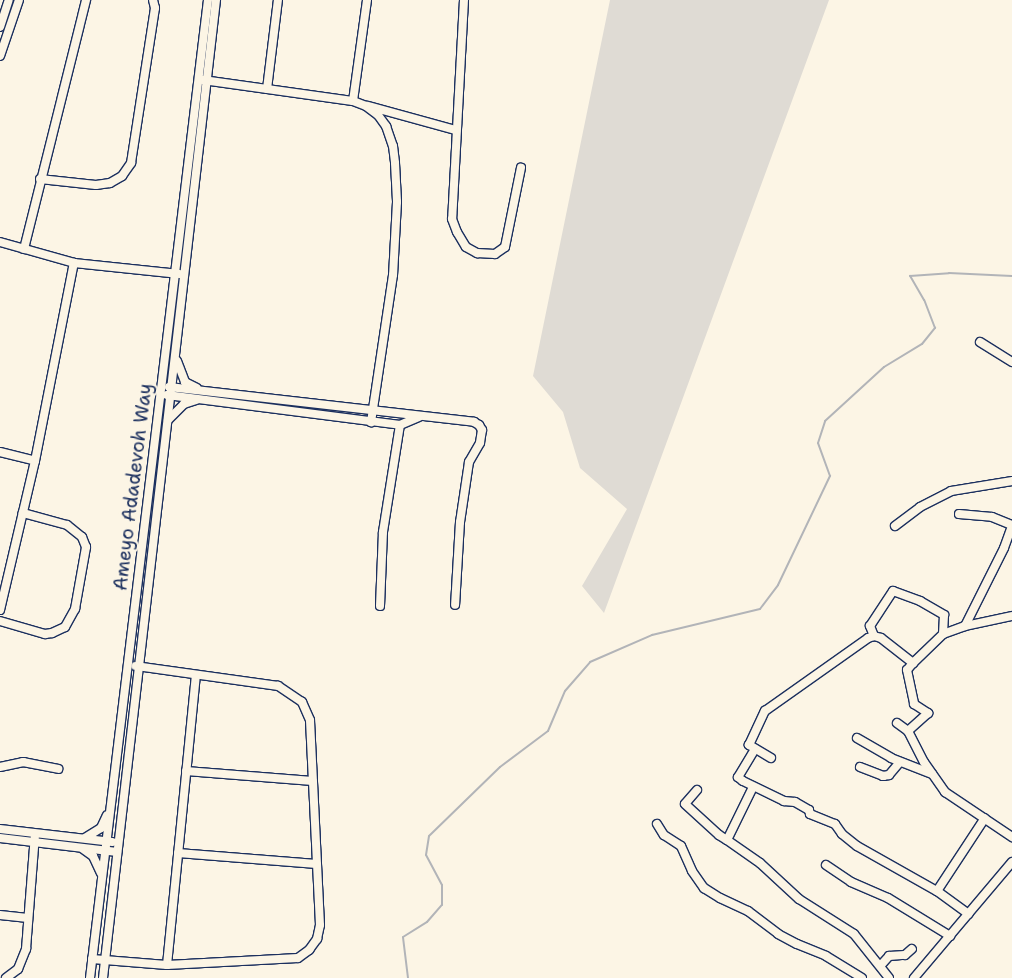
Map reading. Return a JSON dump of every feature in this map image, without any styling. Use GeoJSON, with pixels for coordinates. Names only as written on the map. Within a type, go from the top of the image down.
{"type":"FeatureCollection","features":[{"type":"Feature","properties":{"kind":"street"},"geometry":{"type":"LineString","coordinates":[[0,27],[9,0]]}},
{"type":"Feature","properties":{"kind":"street"},"geometry":{"type":"LineString","coordinates":[[0,56],[2,43],[19,0]]}},
{"type":"Feature","properties":{"kind":"street"},"geometry":{"type":"LineString","coordinates":[[24,249],[86,0]]}},
{"type":"Feature","properties":{"kind":"street"},"geometry":{"type":"LineString","coordinates":[[40,179],[96,185],[110,182],[122,176],[131,163],[155,8],[153,0]]}},
{"type":"Feature","properties":{"kind":"street","name":"Ameyo Adadevoh Way"},"geometry":{"type":"LineString","coordinates":[[90,978],[208,0]]}},
{"type":"Feature","properties":{"kind":"street","name":"Ameyo Adadevoh Way"},"geometry":{"type":"LineString","coordinates":[[103,978],[216,0]]}},
{"type":"Feature","properties":{"kind":"street"},"geometry":{"type":"LineString","coordinates":[[267,89],[278,0]]}},
{"type":"Feature","properties":{"kind":"street"},"geometry":{"type":"LineString","coordinates":[[352,101],[367,0]]}},
{"type":"Feature","properties":{"kind":"street"},"geometry":{"type":"LineString","coordinates":[[464,0],[455,130],[452,219],[457,232],[466,246],[477,252],[495,254],[505,247],[521,168]]}},
{"type":"Feature","properties":{"kind":"street"},"geometry":{"type":"LineString","coordinates":[[198,79],[352,101],[455,130]]}},
{"type":"Feature","properties":{"kind":"street"},"geometry":{"type":"LineString","coordinates":[[366,106],[378,115],[386,126],[393,146],[397,202],[394,275],[372,422]]}},
{"type":"Feature","properties":{"kind":"street"},"geometry":{"type":"LineString","coordinates":[[0,242],[74,263],[184,275]]}},
{"type":"Feature","properties":{"kind":"street"},"geometry":{"type":"LineString","coordinates":[[0,610],[36,461],[74,263]]}},
{"type":"Feature","properties":{"kind":"street"},"geometry":{"type":"LineString","coordinates":[[980,342],[1012,362]]}},
{"type":"Feature","properties":{"kind":"street"},"geometry":{"type":"LineString","coordinates":[[175,354],[180,372],[186,382],[201,391]]}},
{"type":"Feature","properties":{"kind":"street"},"geometry":{"type":"LineString","coordinates":[[161,390],[201,391],[474,422],[482,430],[480,443],[469,462],[461,513],[455,605]]}},
{"type":"Feature","properties":{"kind":"street"},"geometry":{"type":"LineString","coordinates":[[171,391],[200,399],[400,425],[421,416]]}},
{"type":"Feature","properties":{"kind":"street"},"geometry":{"type":"LineString","coordinates":[[168,420],[184,404],[200,399]]}},
{"type":"Feature","properties":{"kind":"street"},"geometry":{"type":"LineString","coordinates":[[380,606],[383,532],[400,425]]}},
{"type":"Feature","properties":{"kind":"street"},"geometry":{"type":"LineString","coordinates":[[0,452],[36,461]]}},
{"type":"Feature","properties":{"kind":"street"},"geometry":{"type":"LineString","coordinates":[[895,526],[920,506],[951,492],[1012,482]]}},
{"type":"Feature","properties":{"kind":"street"},"geometry":{"type":"LineString","coordinates":[[0,621],[44,634],[52,633],[65,627],[74,609],[86,547],[82,536],[67,526],[23,513]]}},
{"type":"Feature","properties":{"kind":"street"},"geometry":{"type":"LineString","coordinates":[[959,514],[992,517],[1012,526],[1004,548],[965,626]]}},
{"type":"Feature","properties":{"kind":"street"},"geometry":{"type":"LineString","coordinates":[[874,636],[870,626],[893,591],[920,601],[944,615],[943,634]]}},
{"type":"Feature","properties":{"kind":"street"},"geometry":{"type":"LineString","coordinates":[[908,731],[928,713],[914,704],[908,670],[913,663],[943,634],[965,626],[1012,616]]}},
{"type":"Feature","properties":{"kind":"street"},"geometry":{"type":"LineString","coordinates":[[771,758],[749,745],[765,711],[814,674],[874,636],[881,638],[913,663]]}},
{"type":"Feature","properties":{"kind":"street"},"geometry":{"type":"LineString","coordinates":[[92,959],[167,965],[298,958],[309,950],[317,939],[320,925],[310,720],[302,702],[278,686],[128,665]]}},
{"type":"Feature","properties":{"kind":"street"},"geometry":{"type":"LineString","coordinates":[[167,965],[196,675]]}},
{"type":"Feature","properties":{"kind":"street"},"geometry":{"type":"LineString","coordinates":[[897,723],[908,731],[944,792],[1012,837]]}},
{"type":"Feature","properties":{"kind":"street"},"geometry":{"type":"LineString","coordinates":[[857,738],[900,762],[932,774]]}},
{"type":"Feature","properties":{"kind":"street"},"geometry":{"type":"LineString","coordinates":[[755,749],[738,777],[753,787],[784,801],[795,802],[809,810],[810,814],[836,824],[842,834],[857,846],[937,891],[969,914]]}},
{"type":"Feature","properties":{"kind":"street"},"geometry":{"type":"LineString","coordinates":[[0,767],[23,762],[58,769]]}},
{"type":"Feature","properties":{"kind":"street"},"geometry":{"type":"LineString","coordinates":[[860,767],[884,776],[889,775],[900,762]]}},
{"type":"Feature","properties":{"kind":"street"},"geometry":{"type":"LineString","coordinates":[[186,771],[313,781]]}},
{"type":"Feature","properties":{"kind":"street"},"geometry":{"type":"LineString","coordinates":[[727,840],[753,787]]}},
{"type":"Feature","properties":{"kind":"street"},"geometry":{"type":"LineString","coordinates":[[697,790],[685,804],[719,835],[760,864],[799,899],[854,934],[881,965],[889,978]]}},
{"type":"Feature","properties":{"kind":"street"},"geometry":{"type":"LineString","coordinates":[[83,839],[101,828],[110,808]]}},
{"type":"Feature","properties":{"kind":"street"},"geometry":{"type":"LineString","coordinates":[[937,891],[985,818]]}},
{"type":"Feature","properties":{"kind":"street"},"geometry":{"type":"LineString","coordinates":[[657,824],[664,835],[681,846],[692,871],[704,888],[748,911],[778,934],[832,959],[862,978]]}},
{"type":"Feature","properties":{"kind":"street"},"geometry":{"type":"LineString","coordinates":[[0,829],[118,842]]}},
{"type":"Feature","properties":{"kind":"street"},"geometry":{"type":"LineString","coordinates":[[6,978],[18,968],[26,949],[35,834]]}},
{"type":"Feature","properties":{"kind":"street"},"geometry":{"type":"LineString","coordinates":[[0,838],[117,852]]}},
{"type":"Feature","properties":{"kind":"street"},"geometry":{"type":"LineString","coordinates":[[81,848],[93,856],[102,876]]}},
{"type":"Feature","properties":{"kind":"street"},"geometry":{"type":"LineString","coordinates":[[178,853],[317,864]]}},
{"type":"Feature","properties":{"kind":"street"},"geometry":{"type":"LineString","coordinates":[[914,978],[1012,862]]}},
{"type":"Feature","properties":{"kind":"street"},"geometry":{"type":"LineString","coordinates":[[826,865],[851,882],[888,898],[950,936]]}},
{"type":"Feature","properties":{"kind":"street"},"geometry":{"type":"LineString","coordinates":[[0,915],[28,918]]}},
{"type":"Feature","properties":{"kind":"street"},"geometry":{"type":"LineString","coordinates":[[881,965],[889,956],[905,955],[912,949]]}},
{"type":"Feature","properties":{"kind":"shaded area"},"geometry":{"type":"Polygon","coordinates":[[[610,0],[829,0],[604,613],[582,586],[627,509],[580,468],[563,412],[533,376],[610,0]]]}},
{"type":"Feature","properties":{"kind":"waterway"},"geometry":{"type":"LineString","coordinates":[[408,978],[403,937],[427,922],[442,905],[442,885],[426,855],[429,836],[500,767],[548,731],[565,691],[590,662],[652,635],[760,609],[778,585],[830,476],[818,443],[825,421],[884,367],[922,344],[935,328],[924,300],[910,276],[949,273],[1012,276]]}}]}
